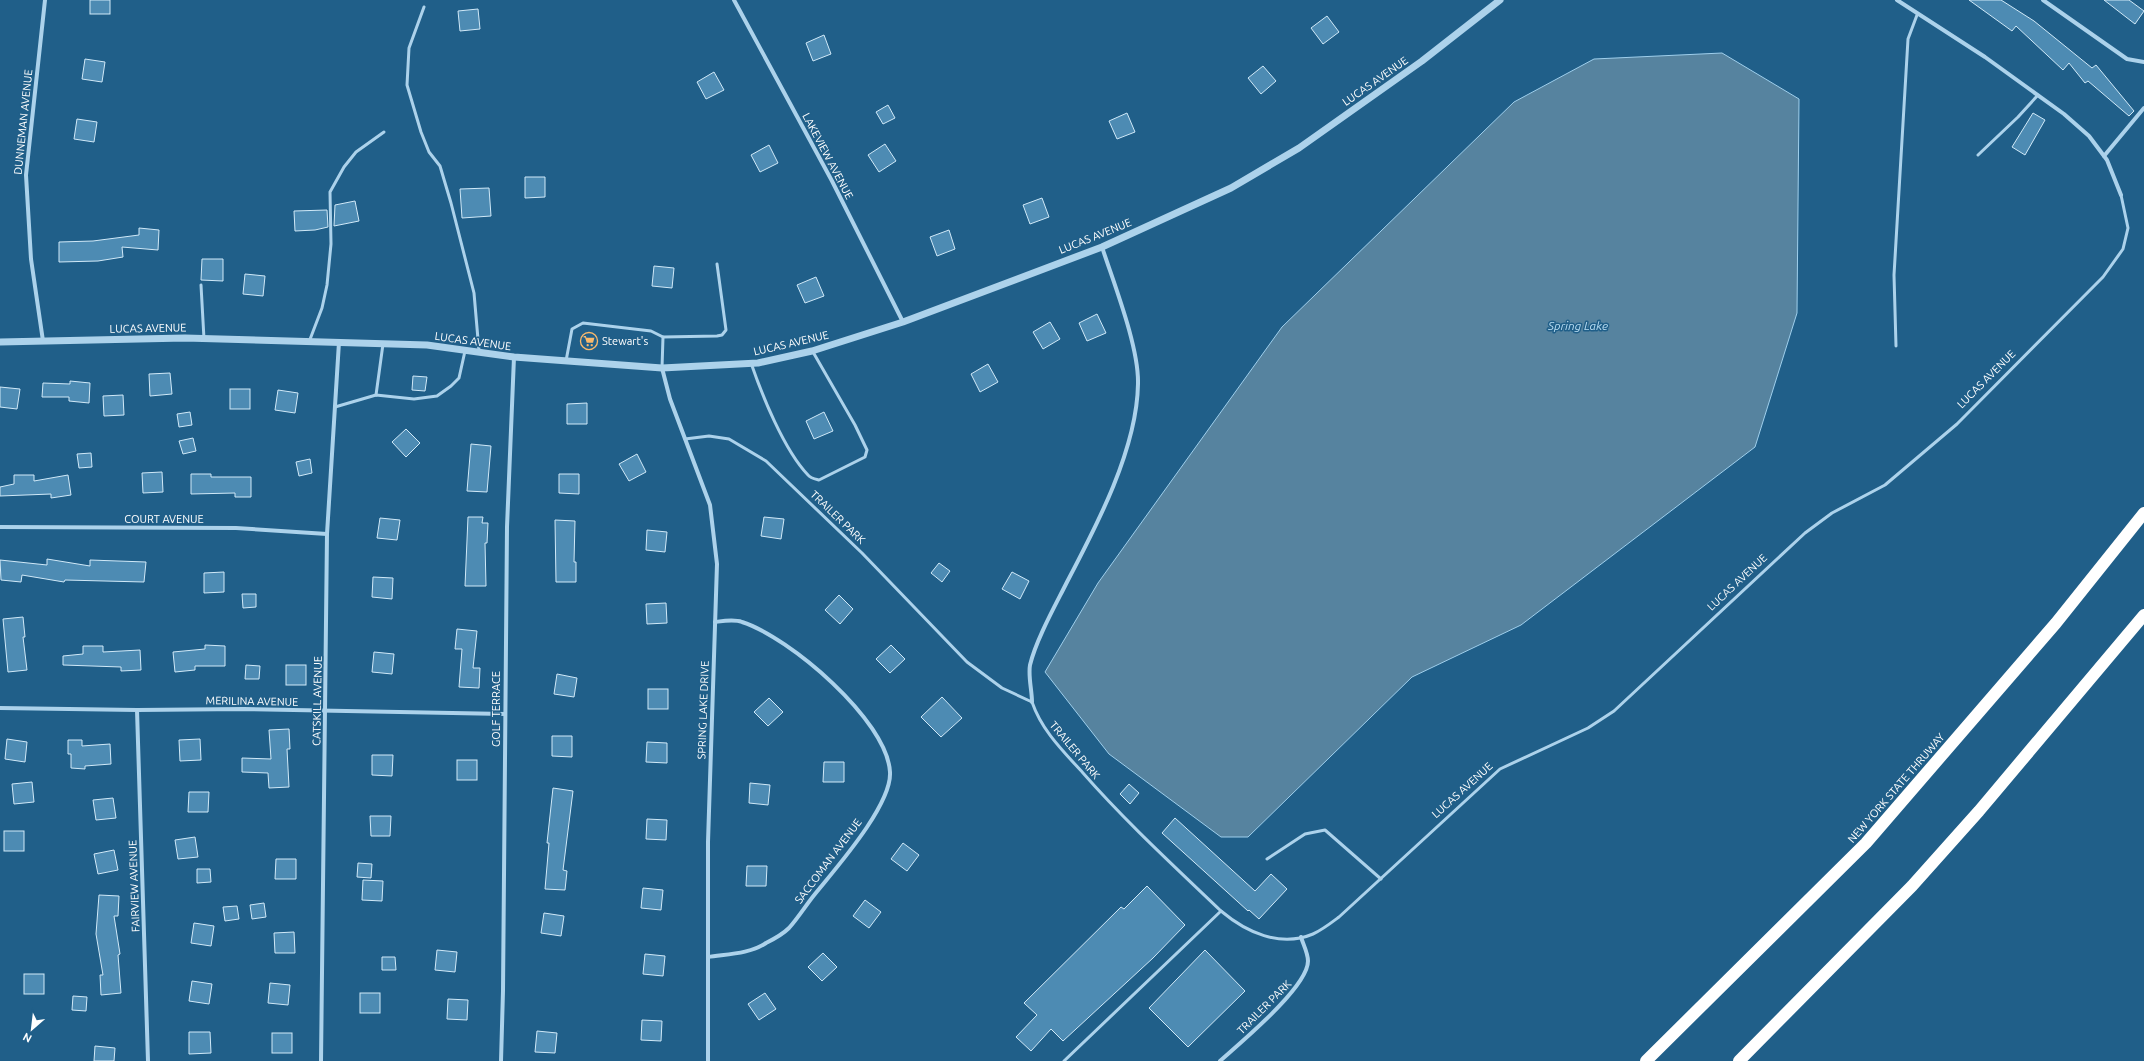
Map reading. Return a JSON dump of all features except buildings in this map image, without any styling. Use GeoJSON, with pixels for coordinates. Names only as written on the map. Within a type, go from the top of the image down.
{"type":"FeatureCollection","features":[{"type":"Feature","properties":{"kind":"highway","name":"NEW YORK STATE THRUWAY"},"geometry":{"type":"LineString","coordinates":[[1646,1061],[1866,843],[2056,623],[2144,513]]}},
{"type":"Feature","properties":{"kind":"highway"},"geometry":{"type":"LineString","coordinates":[[1739,1061],[1912,886],[1984,805],[2144,615]]}},
{"type":"Feature","properties":{"kind":"street","name":"DUNNEMAN AVENUE"},"geometry":{"type":"LineString","coordinates":[[43,341],[31,259],[26,175],[45,0]]}},
{"type":"Feature","properties":{"kind":"street","name":"LAKEVIEW AVENUE"},"geometry":{"type":"LineString","coordinates":[[734,0],[832,181],[903,322]]}},
{"type":"Feature","properties":{"kind":"street","name":"LUCAS AVENUE"},"geometry":{"type":"LineString","coordinates":[[0,342],[204,339],[427,345],[514,358],[662,368],[751,363],[812,351],[903,322],[1102,247],[1232,188],[1299,148],[1422,61],[1500,0]]}},
{"type":"Feature","properties":{"kind":"street"},"geometry":{"type":"LineString","coordinates":[[1897,0],[1917,15],[1985,57],[2038,95],[2089,136],[2104,156],[2121,195]]}},
{"type":"Feature","properties":{"kind":"street"},"geometry":{"type":"LineString","coordinates":[[2043,0],[2127,59],[2144,62]]}},
{"type":"Feature","properties":{"kind":"street"},"geometry":{"type":"LineString","coordinates":[[2104,156],[2144,108]]}},
{"type":"Feature","properties":{"kind":"street"},"geometry":{"type":"LineString","coordinates":[[1032,702],[1030,666],[1048,620],[1086,547],[1126,454],[1136,416],[1138,383],[1132,346],[1102,247]]}},
{"type":"Feature","properties":{"kind":"street","name":"CATSKILL AVENUE"},"geometry":{"type":"LineString","coordinates":[[321,1061],[327,534],[339,342]]}},
{"type":"Feature","properties":{"kind":"street","name":"GOLF TERRACE"},"geometry":{"type":"LineString","coordinates":[[501,1061],[503,991],[504,714],[507,526],[514,358]]}},
{"type":"Feature","properties":{"kind":"street","name":"SPRING LAKE DRIVE"},"geometry":{"type":"LineString","coordinates":[[662,368],[670,399],[710,505],[717,564],[708,842],[708,1061]]}},
{"type":"Feature","properties":{"kind":"street","name":"COURT AVENUE"},"geometry":{"type":"LineString","coordinates":[[0,527],[236,528],[327,534]]}},
{"type":"Feature","properties":{"kind":"street","name":"SACCOMAN AVENUE"},"geometry":{"type":"LineString","coordinates":[[708,957],[750,951],[765,944],[788,928],[853,847],[883,800],[890,772],[886,751],[872,727],[845,696],[792,649],[759,629],[740,621],[715,622]]}},
{"type":"Feature","properties":{"kind":"street","name":"MERILINA AVENUE"},"geometry":{"type":"LineString","coordinates":[[0,708],[137,710],[244,709],[326,712],[504,714]]}},
{"type":"Feature","properties":{"kind":"street","name":"FAIRVIEW AVENUE"},"geometry":{"type":"LineString","coordinates":[[137,710],[148,1061]]}},
{"type":"Feature","properties":{"kind":"street","name":"TRAILER PARK"},"geometry":{"type":"LineString","coordinates":[[1220,1061],[1297,987],[1304,976],[1308,961],[1300,937]]}},
{"type":"Feature","properties":{"kind":"lane"},"geometry":{"type":"LineString","coordinates":[[424,7],[409,48],[407,85],[421,132],[430,152],[440,166],[451,203],[474,293],[479,353]]}},
{"type":"Feature","properties":{"kind":"lane"},"geometry":{"type":"LineString","coordinates":[[1896,346],[1894,275],[1908,40],[1917,15]]}},
{"type":"Feature","properties":{"kind":"lane"},"geometry":{"type":"LineString","coordinates":[[1978,155],[2013,122],[2038,95]]}},
{"type":"Feature","properties":{"kind":"lane"},"geometry":{"type":"LineString","coordinates":[[308,342],[322,308],[327,286],[331,244],[330,192],[344,167],[356,152],[384,132]]}},
{"type":"Feature","properties":{"kind":"lane","name":"LUCAS AVENUE"},"geometry":{"type":"LineString","coordinates":[[1300,937],[1313,934],[1339,917],[1500,769],[1588,728],[1614,710],[1805,534],[1832,514],[1885,485],[1957,424],[2103,277],[2123,249],[2128,228],[2121,195]]}},
{"type":"Feature","properties":{"kind":"lane"},"geometry":{"type":"LineString","coordinates":[[566,361],[572,330],[582,323],[651,331],[663,338],[722,335],[726,330],[717,264]]}},
{"type":"Feature","properties":{"kind":"lane"},"geometry":{"type":"LineString","coordinates":[[201,285],[204,339]]}},
{"type":"Feature","properties":{"kind":"lane"},"geometry":{"type":"LineString","coordinates":[[662,368],[663,338]]}},
{"type":"Feature","properties":{"kind":"lane"},"geometry":{"type":"LineString","coordinates":[[376,395],[383,344]]}},
{"type":"Feature","properties":{"kind":"lane"},"geometry":{"type":"LineString","coordinates":[[335,407],[376,395],[414,399],[437,396],[459,378],[465,351]]}},
{"type":"Feature","properties":{"kind":"lane"},"geometry":{"type":"LineString","coordinates":[[751,363],[762,396],[790,448],[808,477],[818,480],[865,457],[867,450],[855,425],[812,351]]}},
{"type":"Feature","properties":{"kind":"lane","name":"TRAILER PARK"},"geometry":{"type":"LineString","coordinates":[[685,439],[709,436],[729,439],[766,461],[862,553],[968,662],[1002,688],[1032,702],[1037,716],[1049,735],[1114,808],[1221,911],[1236,924],[1257,934],[1270,938],[1300,937]]}},
{"type":"Feature","properties":{"kind":"lane"},"geometry":{"type":"LineString","coordinates":[[1267,859],[1305,834],[1325,830],[1380,879]]}},
{"type":"Feature","properties":{"kind":"lane"},"geometry":{"type":"LineString","coordinates":[[1064,1061],[1221,911]]}},
{"type":"Feature","properties":{"kind":"water","name":"Spring Lake"},"geometry":{"type":"Polygon","coordinates":[[[1722,53],[1799,99],[1797,313],[1755,447],[1521,625],[1412,677],[1248,837],[1221,837],[1109,754],[1045,672],[1098,583],[1282,327],[1514,102],[1594,59],[1722,53]]]}},
{"type":"Feature","properties":{"kind":"place","name":"Stewart's"},"geometry":{"type":"Point","coordinates":[589,341]}}]}
